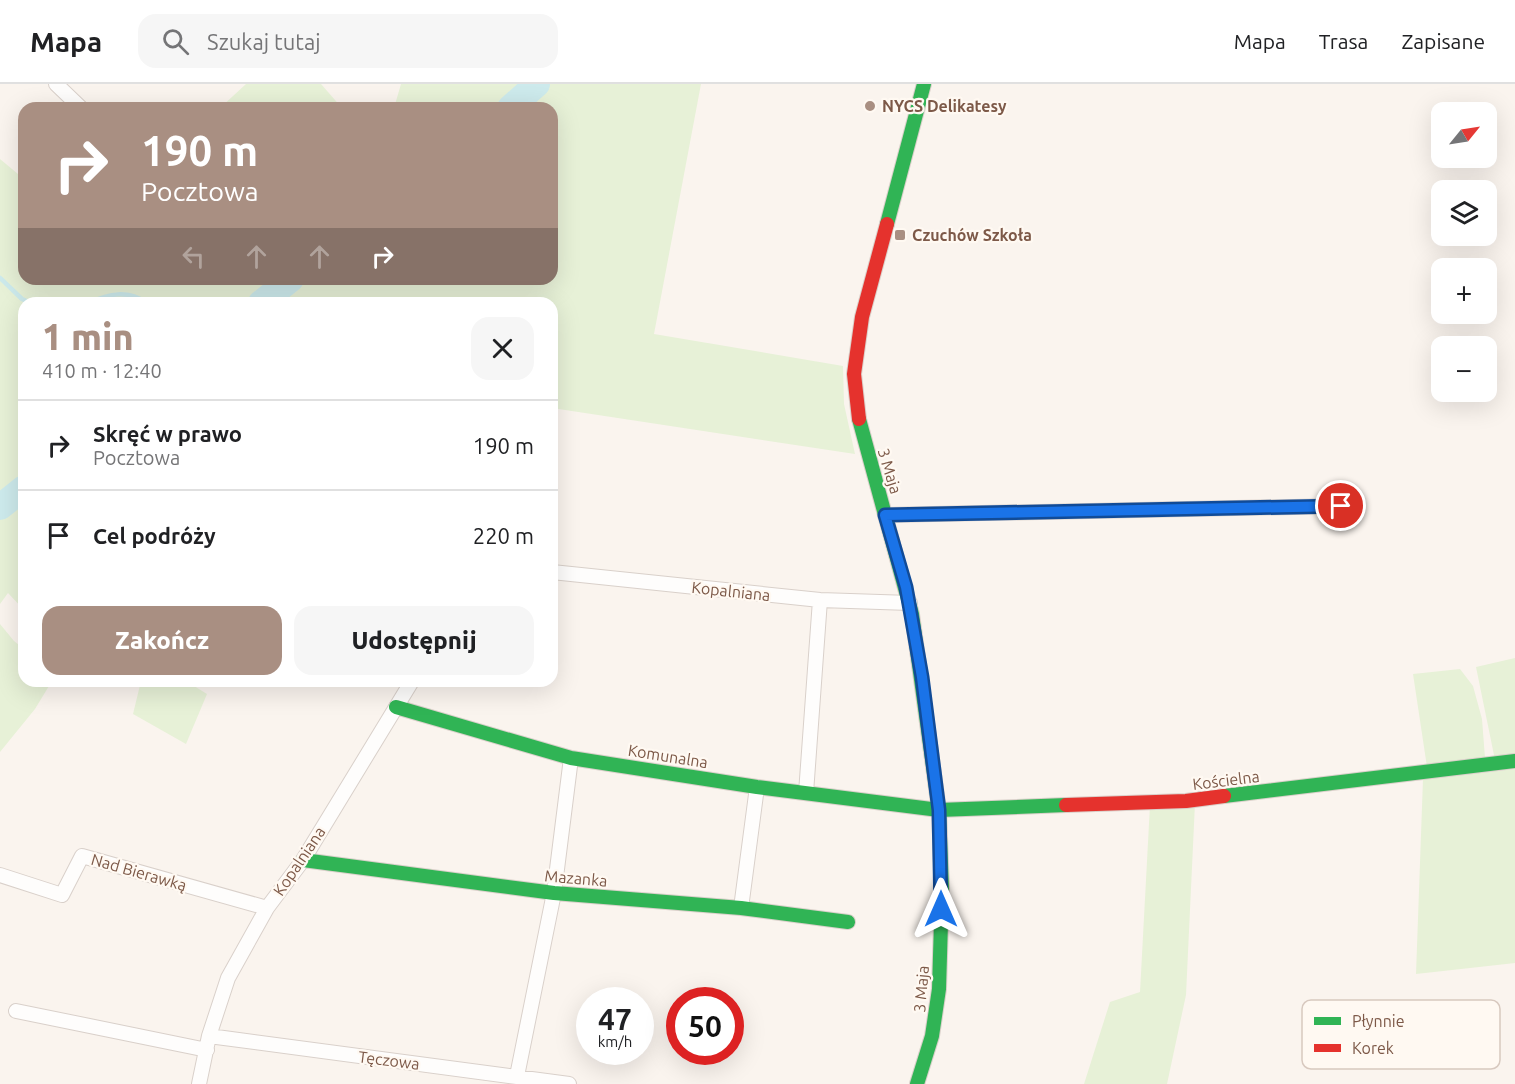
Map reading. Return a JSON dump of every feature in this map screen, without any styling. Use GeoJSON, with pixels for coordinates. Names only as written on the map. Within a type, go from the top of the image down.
{"type":"FeatureCollection","features":[{"type":"Feature","properties":{"kind":"street"},"geometry":{"type":"LineString","coordinates":[[56,84],[75,102]]}},
{"type":"Feature","properties":{"kind":"street","name":"3 Maja"},"geometry":{"type":"LineString","coordinates":[[917,1084],[930,1046],[939,989],[942,889],[939,810],[921,666],[910,603],[864,444],[857,411],[855,384],[856,356],[870,285],[924,84]]}},
{"type":"Feature","properties":{"kind":"street"},"geometry":{"type":"LineString","coordinates":[[885,515],[1341,506]]}},
{"type":"Feature","properties":{"kind":"street","name":"Kopalniana"},"geometry":{"type":"LineString","coordinates":[[558,573],[820,600],[910,603]]}},
{"type":"Feature","properties":{"kind":"street"},"geometry":{"type":"LineString","coordinates":[[806,793],[820,600]]}},
{"type":"Feature","properties":{"kind":"street","name":"Kopalniana"},"geometry":{"type":"LineString","coordinates":[[199,1084],[208,1043],[228,978],[267,908],[303,860],[408,687]]}},
{"type":"Feature","properties":{"kind":"street","name":"Komunalna"},"geometry":{"type":"LineString","coordinates":[[396,707],[572,758],[757,787],[939,810]]}},
{"type":"Feature","properties":{"kind":"street"},"geometry":{"type":"LineString","coordinates":[[517,1076],[554,893],[572,758]]}},
{"type":"Feature","properties":{"kind":"street","name":"Kościelna"},"geometry":{"type":"LineString","coordinates":[[939,810],[1179,802],[1515,761]]}},
{"type":"Feature","properties":{"kind":"street"},"geometry":{"type":"LineString","coordinates":[[741,908],[757,787]]}},
{"type":"Feature","properties":{"kind":"street","name":"Nad Bierawką"},"geometry":{"type":"LineString","coordinates":[[0,875],[62,895],[82,856],[267,908]]}},
{"type":"Feature","properties":{"kind":"street","name":"Mazanka"},"geometry":{"type":"LineString","coordinates":[[303,860],[554,893],[741,908],[848,922]]}},
{"type":"Feature","properties":{"kind":"street"},"geometry":{"type":"LineString","coordinates":[[16,1011],[208,1043]]}},
{"type":"Feature","properties":{"kind":"street","name":"Tęczowa"},"geometry":{"type":"LineString","coordinates":[[208,1043],[517,1076],[569,1084]]}},
{"type":"Feature","properties":{"kind":"green space"},"geometry":{"type":"Polygon","coordinates":[[[246,84],[321,84],[337,102],[226,102],[246,84]]]}},
{"type":"Feature","properties":{"kind":"green space"},"geometry":{"type":"Polygon","coordinates":[[[401,84],[701,84],[654,334],[843,366],[844,404],[855,454],[558,409],[558,297],[18,297],[18,604],[8,593],[0,604],[0,159],[18,174],[18,285],[558,285],[558,102],[396,102],[401,84]]]}},
{"type":"Feature","properties":{"kind":"green space"},"geometry":{"type":"Polygon","coordinates":[[[0,624],[18,644],[18,687],[48,687],[35,709],[0,752],[0,624]]]}},
{"type":"Feature","properties":{"kind":"green space"},"geometry":{"type":"Polygon","coordinates":[[[1515,658],[1515,757],[1495,760],[1476,667],[1515,658]]]}},
{"type":"Feature","properties":{"kind":"green space"},"geometry":{"type":"Polygon","coordinates":[[[1460,669],[1473,686],[1482,719],[1485,758],[1427,767],[1413,674],[1460,669]]]}},
{"type":"Feature","properties":{"kind":"green space"},"geometry":{"type":"Polygon","coordinates":[[[140,687],[196,687],[207,694],[186,744],[133,714],[140,687]]]}},
{"type":"Feature","properties":{"kind":"green space"},"geometry":{"type":"Polygon","coordinates":[[[1515,769],[1515,963],[1416,974],[1423,779],[1515,769]]]}},
{"type":"Feature","properties":{"kind":"green space"},"geometry":{"type":"Polygon","coordinates":[[[1195,803],[1186,995],[1167,1084],[1084,1084],[1110,1002],[1140,992],[1150,805],[1195,803]]]}},
{"type":"Feature","properties":{"kind":"waterway"},"geometry":{"type":"LineString","coordinates":[[517,102],[537,84]]}},
{"type":"Feature","properties":{"kind":"waterway"},"geometry":{"type":"LineString","coordinates":[[0,278],[20,297]]}},
{"type":"Feature","properties":{"kind":"waterway"},"geometry":{"type":"LineString","coordinates":[[268,297],[284,285]]}},
{"type":"Feature","properties":{"kind":"waterway"},"geometry":{"type":"LineString","coordinates":[[103,297],[118,294],[135,297]]}},
{"type":"Feature","properties":{"kind":"waterway"},"geometry":{"type":"LineString","coordinates":[[0,507],[18,493]]}},
{"type":"Feature","properties":{"kind":"traffic: fast"},"geometry":{"type":"LineString","coordinates":[[887,224],[924,84]]}},
{"type":"Feature","properties":{"kind":"traffic: fast"},"geometry":{"type":"LineString","coordinates":[[859,419],[912,614],[939,810],[942,889],[939,989],[932,1036],[917,1084]]}},
{"type":"Feature","properties":{"kind":"traffic: fast"},"geometry":{"type":"LineString","coordinates":[[396,707],[571,758],[757,787],[939,810],[1066,805]]}},
{"type":"Feature","properties":{"kind":"traffic: fast"},"geometry":{"type":"LineString","coordinates":[[1224,796],[1515,761]]}},
{"type":"Feature","properties":{"kind":"traffic: fast"},"geometry":{"type":"LineString","coordinates":[[303,860],[554,893],[741,908],[848,922]]}},
{"type":"Feature","properties":{"kind":"traffic: jam"},"geometry":{"type":"LineString","coordinates":[[859,419],[854,374],[862,317],[887,224]]}},
{"type":"Feature","properties":{"kind":"traffic: jam"},"geometry":{"type":"LineString","coordinates":[[1066,805],[1186,801],[1224,796]]}},
{"type":"Feature","properties":{"kind":"place","name":"NYCS Delikatesy"},"geometry":{"type":"Point","coordinates":[870,106]}},
{"type":"Feature","properties":{"kind":"place","name":"Czuchów Szkoła"},"geometry":{"type":"Point","coordinates":[900,235]}},
{"type":"Feature","properties":{"kind":"route"},"geometry":{"type":"LineString","coordinates":[[941,909],[941,847],[935,766],[916,634],[906,587],[885,515],[1341,506]]}}]}
